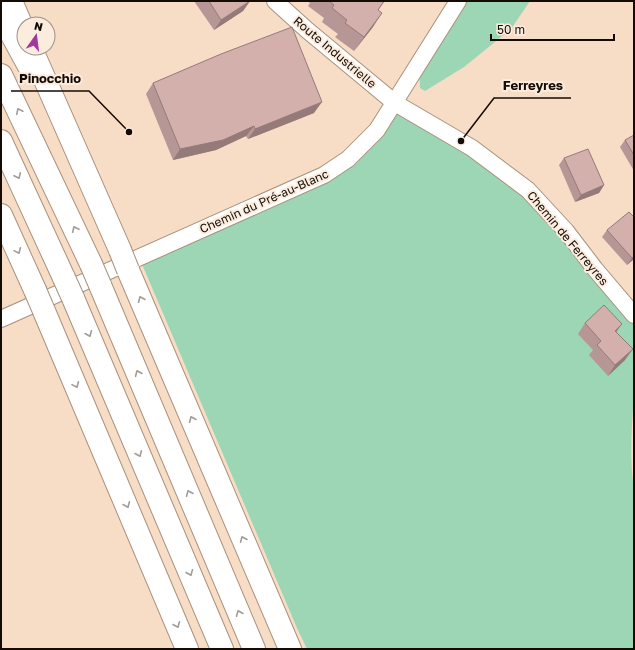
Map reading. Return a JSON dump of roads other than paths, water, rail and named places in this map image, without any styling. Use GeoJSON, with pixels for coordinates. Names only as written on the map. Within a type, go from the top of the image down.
{"type":"FeatureCollection","features":[{"type":"Feature","properties":{"kind":"highway"},"geometry":{"type":"LineString","coordinates":[[11,1],[17,16]]}},
{"type":"Feature","properties":{"kind":"highway"},"geometry":{"type":"LineString","coordinates":[[1,15],[79,159]]}},
{"type":"Feature","properties":{"kind":"highway"},"geometry":{"type":"LineString","coordinates":[[34,56],[120,250],[290,649]]}},
{"type":"Feature","properties":{"kind":"highway"},"geometry":{"type":"LineString","coordinates":[[1,75],[91,264],[254,649]]}},
{"type":"Feature","properties":{"kind":"highway"},"geometry":{"type":"LineString","coordinates":[[1,141],[73,298],[222,649]]}},
{"type":"Feature","properties":{"kind":"highway"},"geometry":{"type":"LineString","coordinates":[[1,215],[35,290],[187,649]]}},
{"type":"Feature","properties":{"kind":"street","name":"Route Industrielle"},"geometry":{"type":"LineString","coordinates":[[275,1],[307,30],[395,103]]}},
{"type":"Feature","properties":{"kind":"street","name":"Chemin du Pré-au-Blanc"},"geometry":{"type":"LineString","coordinates":[[1,319],[324,176],[348,159],[377,130],[395,103],[454,2]]}},
{"type":"Feature","properties":{"kind":"street","name":"Chemin de Ferreyres"},"geometry":{"type":"LineString","coordinates":[[395,103],[472,148],[528,190],[566,231],[595,269],[634,315]]}},
{"type":"Feature","properties":{"kind":"place","name":"Pinocchio"},"geometry":{"type":"Point","coordinates":[129,132]}},
{"type":"Feature","properties":{"kind":"place","name":"Ferreyres"},"geometry":{"type":"Point","coordinates":[461,141]}}]}
